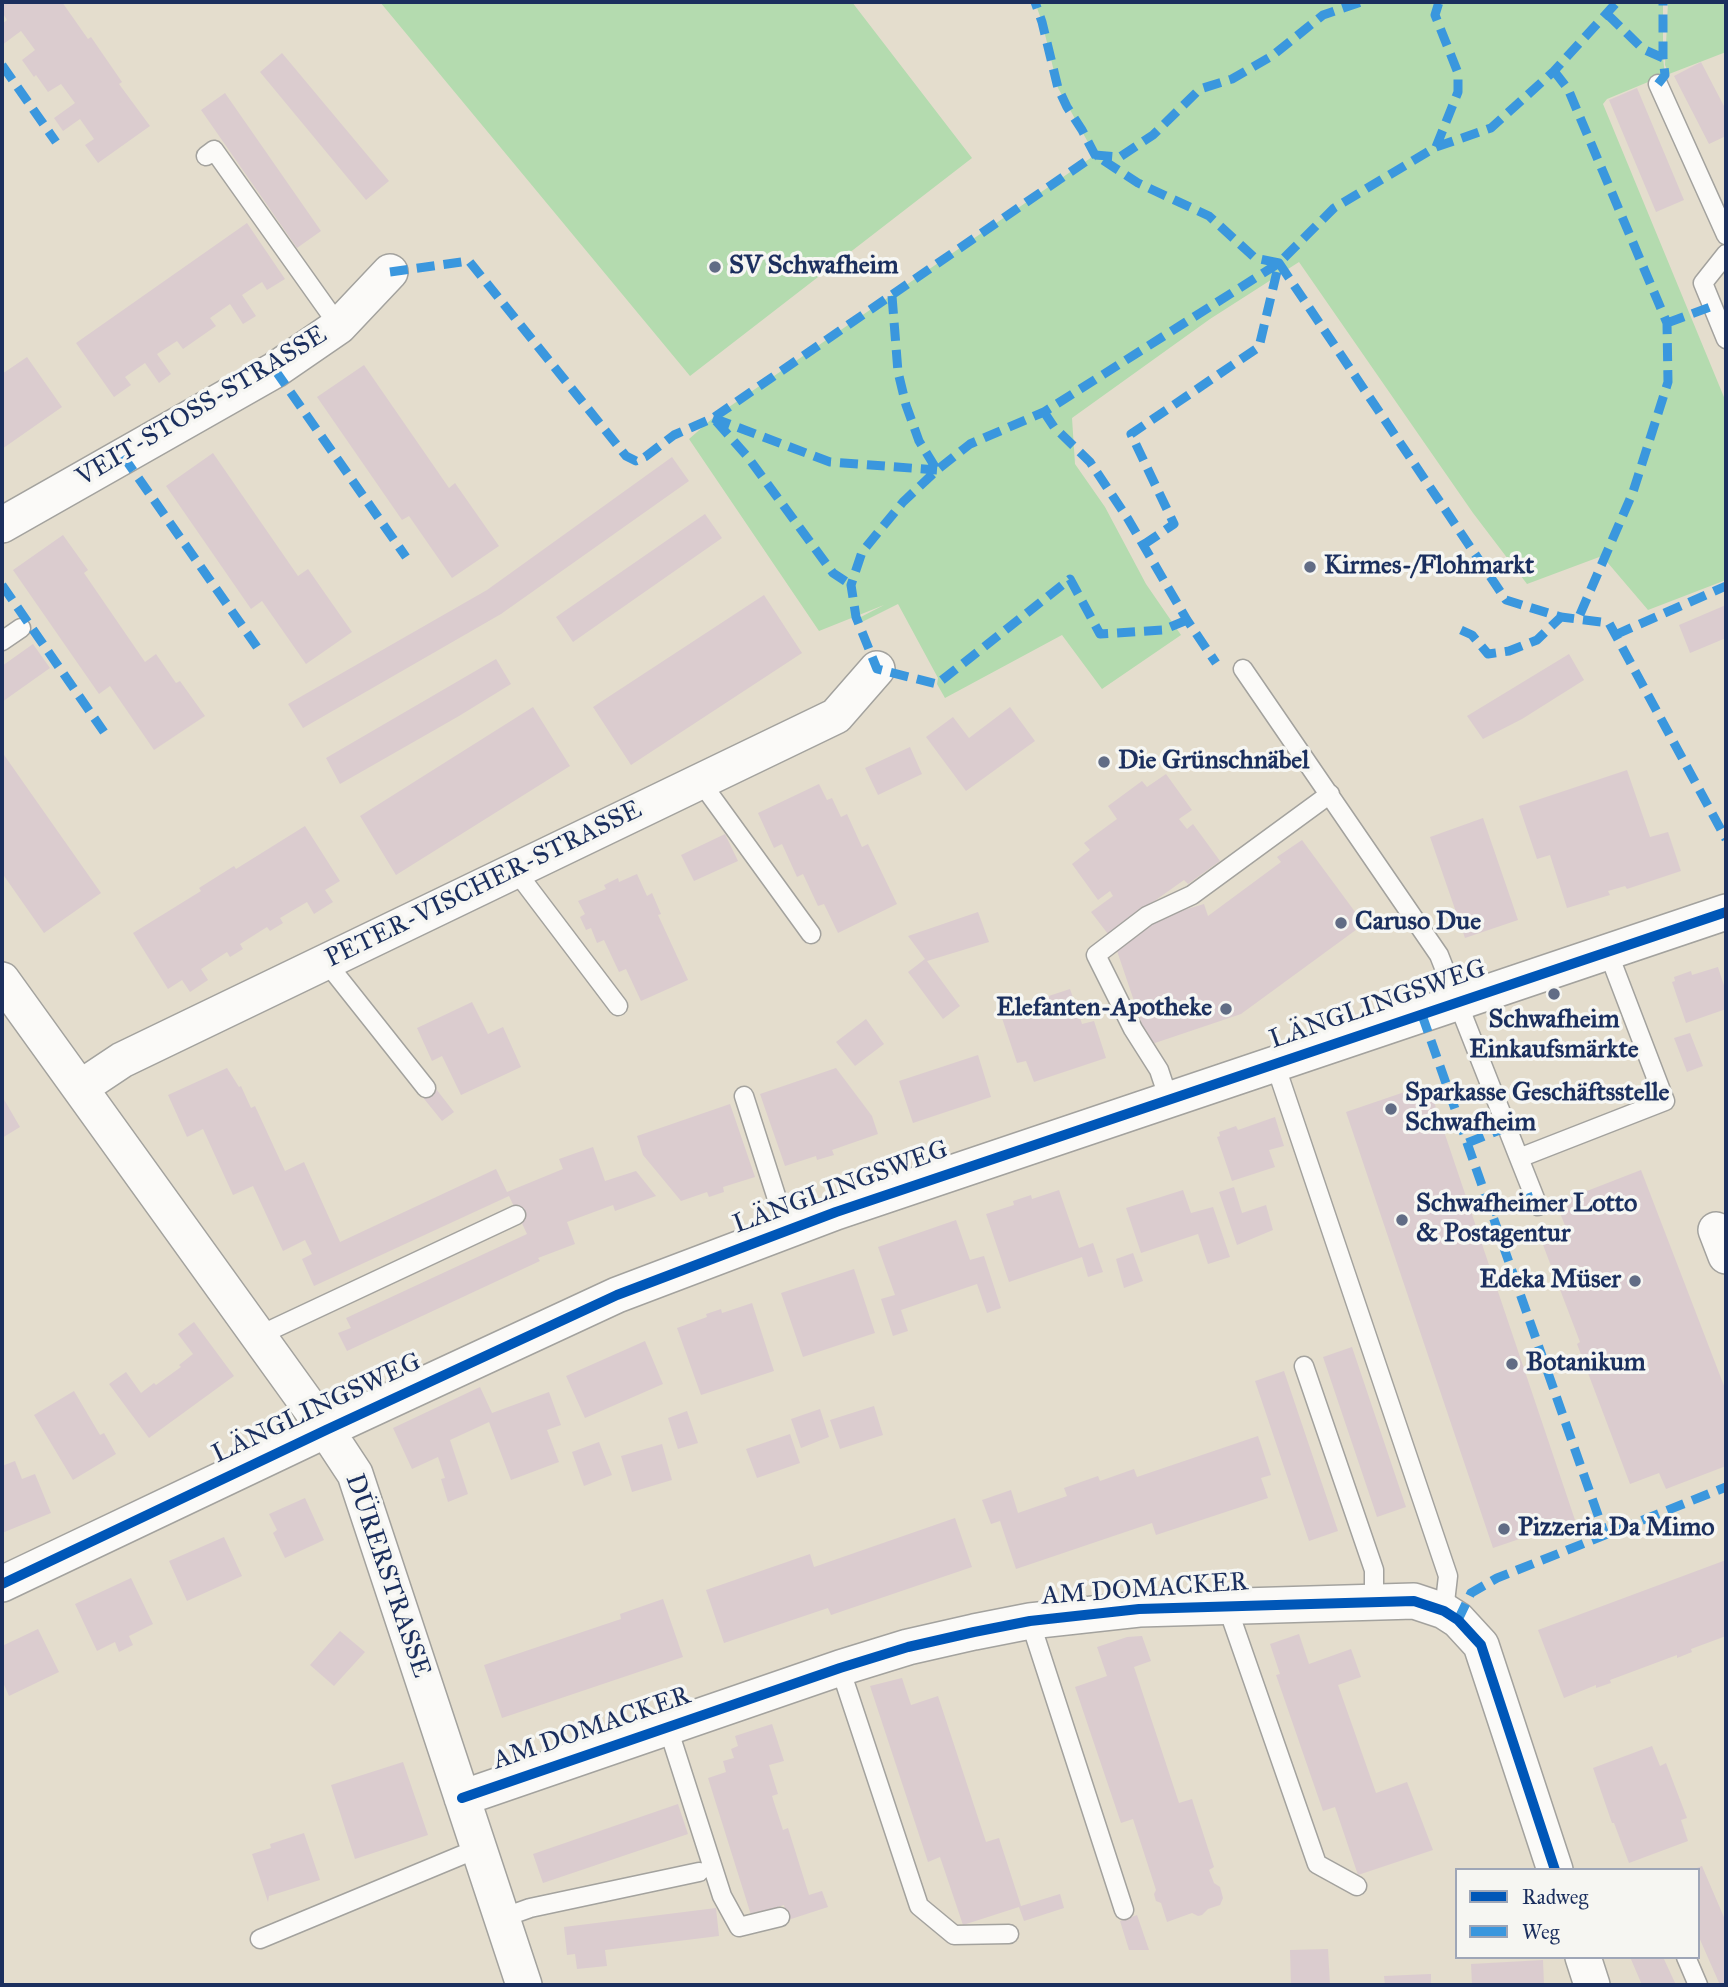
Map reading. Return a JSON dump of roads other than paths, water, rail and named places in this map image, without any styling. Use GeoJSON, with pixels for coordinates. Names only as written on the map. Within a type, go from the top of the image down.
{"type":"FeatureCollection","features":[{"type":"Feature","properties":{"kind":"street","name":"VEIT-STOSS-STRASSE"},"geometry":{"type":"LineString","coordinates":[[2,525],[275,370],[339,326],[390,272]]}},
{"type":"Feature","properties":{"kind":"street","name":"PETER-VISCHER-STRASSE"},"geometry":{"type":"LineString","coordinates":[[80,1088],[122,1059],[836,716],[877,668]]}},
{"type":"Feature","properties":{"kind":"street","name":"LÄNGLINGSWEG"},"geometry":{"type":"LineString","coordinates":[[2,1584],[617,1295],[787,1230],[1726,912]]}},
{"type":"Feature","properties":{"kind":"street","name":"DÜRERSTRASSE"},"geometry":{"type":"LineString","coordinates":[[8,1000],[80,1088],[355,1474],[524,1985]]}},
{"type":"Feature","properties":{"kind":"street","name":"AM DOMACKER"},"geometry":{"type":"LineString","coordinates":[[462,1798],[840,1668],[908,1647],[1030,1621],[1139,1609],[1413,1601],[1444,1611],[1458,1620],[1481,1645],[1554,1868]]}},
{"type":"Feature","properties":{"kind":"street"},"geometry":{"type":"LineString","coordinates":[[1584,1959],[1592,1985]]}},
{"type":"Feature","properties":{"kind":"lane"},"geometry":{"type":"LineString","coordinates":[[1658,84],[1726,235]]}},
{"type":"Feature","properties":{"kind":"lane"},"geometry":{"type":"LineString","coordinates":[[206,156],[214,150],[339,326]]}},
{"type":"Feature","properties":{"kind":"lane"},"geometry":{"type":"LineString","coordinates":[[1726,254],[1703,283],[1726,339]]}},
{"type":"Feature","properties":{"kind":"lane"},"geometry":{"type":"LineString","coordinates":[[2,641],[21,628]]}},
{"type":"Feature","properties":{"kind":"lane"},"geometry":{"type":"LineString","coordinates":[[1243,669],[1439,955],[1538,1206]]}},
{"type":"Feature","properties":{"kind":"lane"},"geometry":{"type":"LineString","coordinates":[[700,782],[811,933]]}},
{"type":"Feature","properties":{"kind":"lane"},"geometry":{"type":"LineString","coordinates":[[1169,1100],[1159,1070],[1133,1029],[1096,955],[1147,916],[1192,895],[1330,794]]}},
{"type":"Feature","properties":{"kind":"lane"},"geometry":{"type":"LineString","coordinates":[[515,870],[618,1006]]}},
{"type":"Feature","properties":{"kind":"lane"},"geometry":{"type":"LineString","coordinates":[[1519,1158],[1665,1101],[1608,952]]}},
{"type":"Feature","properties":{"kind":"lane"},"geometry":{"type":"LineString","coordinates":[[326,962],[426,1088]]}},
{"type":"Feature","properties":{"kind":"lane"},"geometry":{"type":"LineString","coordinates":[[1275,1064],[1448,1576],[1444,1611]]}},
{"type":"Feature","properties":{"kind":"lane"},"geometry":{"type":"LineString","coordinates":[[744,1096],[787,1230]]}},
{"type":"Feature","properties":{"kind":"lane"},"geometry":{"type":"LineString","coordinates":[[258,1336],[516,1215]]}},
{"type":"Feature","properties":{"kind":"lane"},"geometry":{"type":"LineString","coordinates":[[1304,1366],[1374,1570],[1374,1602]]}},
{"type":"Feature","properties":{"kind":"lane"},"geometry":{"type":"LineString","coordinates":[[1227,1606],[1317,1864],[1357,1886]]}},
{"type":"Feature","properties":{"kind":"lane"},"geometry":{"type":"LineString","coordinates":[[1030,1621],[1124,1910]]}},
{"type":"Feature","properties":{"kind":"lane"},"geometry":{"type":"LineString","coordinates":[[840,1668],[919,1906],[954,1935],[1009,1934]]}},
{"type":"Feature","properties":{"kind":"lane"},"geometry":{"type":"LineString","coordinates":[[668,1728],[722,1896],[739,1927],[780,1917]]}},
{"type":"Feature","properties":{"kind":"lane"},"geometry":{"type":"LineString","coordinates":[[260,1939],[479,1848]]}},
{"type":"Feature","properties":{"kind":"lane"},"geometry":{"type":"LineString","coordinates":[[502,1917],[530,1908],[699,1872]]}},
{"type":"Feature","properties":{"kind":"lane"},"geometry":{"type":"LineString","coordinates":[[1687,1959],[1698,1985]]}},
{"type":"Feature","properties":{"kind":"place","name":"SV Schwafheim"},"geometry":{"type":"Point","coordinates":[715,267]}},
{"type":"Feature","properties":{"kind":"place","name":"Kirmes-/Flohmarkt"},"geometry":{"type":"Point","coordinates":[1310,567]}},
{"type":"Feature","properties":{"kind":"place","name":"Die Grünschnäbel"},"geometry":{"type":"Point","coordinates":[1104,762]}},
{"type":"Feature","properties":{"kind":"place","name":"Caruso Due"},"geometry":{"type":"Point","coordinates":[1341,923]}},
{"type":"Feature","properties":{"kind":"place","name":"Schwafheim Einkaufsmärkte"},"geometry":{"type":"Point","coordinates":[1554,994]}},
{"type":"Feature","properties":{"kind":"place","name":"Elefanten-Apotheke"},"geometry":{"type":"Point","coordinates":[1226,1009]}},
{"type":"Feature","properties":{"kind":"place","name":"Sparkasse Geschäftsstelle Schwafheim"},"geometry":{"type":"Point","coordinates":[1391,1109]}},
{"type":"Feature","properties":{"kind":"place","name":"Schwafheimer Lotto & Postagentur"},"geometry":{"type":"Point","coordinates":[1402,1220]}},
{"type":"Feature","properties":{"kind":"place","name":"Edeka Müser"},"geometry":{"type":"Point","coordinates":[1635,1281]}},
{"type":"Feature","properties":{"kind":"place","name":"Botanikum"},"geometry":{"type":"Point","coordinates":[1512,1364]}},
{"type":"Feature","properties":{"kind":"place","name":"Pizzeria Da Mimo"},"geometry":{"type":"Point","coordinates":[1504,1529]}}]}
